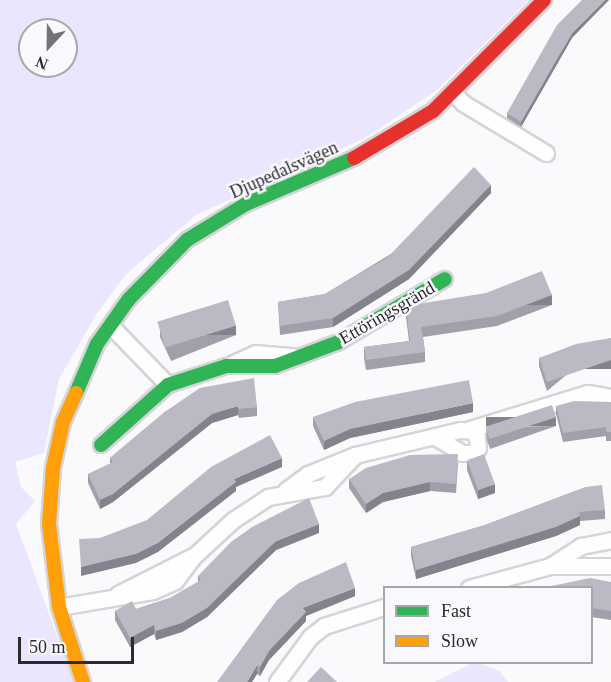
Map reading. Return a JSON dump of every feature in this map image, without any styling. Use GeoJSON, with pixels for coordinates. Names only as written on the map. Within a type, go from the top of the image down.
{"type":"FeatureCollection","features":[{"type":"Feature","properties":{"kind":"street","name":"Djupedalsvägen"},"geometry":{"type":"LineString","coordinates":[[83,682],[59,607],[49,524],[53,468],[72,396],[110,325],[161,263],[187,240],[246,204],[363,154],[433,111],[454,93],[544,0]]}},
{"type":"Feature","properties":{"kind":"street"},"geometry":{"type":"LineString","coordinates":[[454,93],[546,153]]}},
{"type":"Feature","properties":{"kind":"street","name":"Ettöringsgränd"},"geometry":{"type":"LineString","coordinates":[[168,385],[226,366],[255,353],[293,356],[339,342],[445,279]]}},
{"type":"Feature","properties":{"kind":"street"},"geometry":{"type":"LineString","coordinates":[[101,445],[168,385],[110,325]]}},
{"type":"Feature","properties":{"kind":"street"},"geometry":{"type":"LineString","coordinates":[[59,607],[116,595],[194,555],[233,520],[268,497],[283,492],[308,474],[355,455],[437,438],[588,393],[611,397]]}},
{"type":"Feature","properties":{"kind":"street"},"geometry":{"type":"LineString","coordinates":[[437,438],[462,453],[472,453],[478,448],[479,437],[470,429]]}},
{"type":"Feature","properties":{"kind":"street"},"geometry":{"type":"LineString","coordinates":[[550,566],[581,546],[610,542]]}},
{"type":"Feature","properties":{"kind":"street"},"geometry":{"type":"LineString","coordinates":[[476,586],[550,566],[610,564]]}},
{"type":"Feature","properties":{"kind":"street"},"geometry":{"type":"LineString","coordinates":[[277,682],[310,637],[324,626],[382,610]]}},
{"type":"Feature","properties":{"kind":"shaded area"},"geometry":{"type":"Polygon","coordinates":[[[0,0],[529,0],[437,90],[365,138],[196,215],[126,274],[96,315],[59,379],[44,453],[15,462],[21,487],[35,501],[16,524],[74,682],[0,682],[0,0]]]}},
{"type":"Feature","properties":{"kind":"shaded area"},"geometry":{"type":"Polygon","coordinates":[[[471,664],[480,664],[499,671],[508,682],[435,682],[471,664]]]}},
{"type":"Feature","properties":{"kind":"building"},"geometry":{"type":"Polygon","coordinates":[[[582,0],[605,0],[572,33],[521,122],[507,113],[557,25],[582,0]]]}},
{"type":"Feature","properties":{"kind":"building"},"geometry":{"type":"Polygon","coordinates":[[[474,167],[491,185],[409,270],[333,318],[280,326],[278,302],[325,294],[388,257],[474,167]]]}},
{"type":"Feature","properties":{"kind":"building"},"geometry":{"type":"Polygon","coordinates":[[[542,271],[552,295],[497,316],[421,327],[425,352],[366,360],[364,347],[410,341],[406,307],[417,300],[418,304],[486,293],[542,271]]]}},
{"type":"Feature","properties":{"kind":"building"},"geometry":{"type":"Polygon","coordinates":[[[228,300],[236,326],[165,347],[157,322],[228,300]]]}},
{"type":"Feature","properties":{"kind":"building"},"geometry":{"type":"Polygon","coordinates":[[[611,338],[611,360],[547,382],[539,358],[576,344],[611,338]]]}},
{"type":"Feature","properties":{"kind":"building"},"geometry":{"type":"Polygon","coordinates":[[[254,378],[257,407],[239,409],[238,406],[212,414],[113,494],[100,500],[88,474],[113,462],[110,458],[166,411],[200,388],[254,378]]]}},
{"type":"Feature","properties":{"kind":"building"},"geometry":{"type":"Polygon","coordinates":[[[469,380],[473,403],[350,429],[324,441],[313,417],[355,402],[469,380]]]}},
{"type":"Feature","properties":{"kind":"building"},"geometry":{"type":"Polygon","coordinates":[[[574,401],[611,402],[611,432],[606,432],[606,427],[563,433],[556,406],[574,401]]]}},
{"type":"Feature","properties":{"kind":"building"},"geometry":{"type":"Polygon","coordinates":[[[552,405],[556,417],[489,439],[485,427],[552,405]]]}},
{"type":"Feature","properties":{"kind":"building"},"geometry":{"type":"Polygon","coordinates":[[[270,435],[282,458],[234,479],[236,482],[158,543],[136,554],[81,567],[79,539],[100,538],[147,520],[211,467],[270,435]]]}},
{"type":"Feature","properties":{"kind":"building"},"geometry":{"type":"Polygon","coordinates":[[[458,454],[456,484],[430,482],[383,493],[366,504],[349,479],[366,468],[410,455],[458,454]]]}},
{"type":"Feature","properties":{"kind":"building"},"geometry":{"type":"Polygon","coordinates":[[[484,454],[495,484],[478,490],[467,460],[484,454]]]}},
{"type":"Feature","properties":{"kind":"building"},"geometry":{"type":"Polygon","coordinates":[[[602,485],[605,510],[579,512],[580,516],[556,527],[416,570],[411,547],[485,525],[586,487],[602,485]]]}},
{"type":"Feature","properties":{"kind":"building"},"geometry":{"type":"Polygon","coordinates":[[[309,498],[319,524],[276,541],[207,608],[182,623],[156,631],[154,625],[130,638],[115,611],[132,601],[136,609],[170,598],[201,580],[198,576],[231,542],[252,527],[309,498]]]}},
{"type":"Feature","properties":{"kind":"building"},"geometry":{"type":"Polygon","coordinates":[[[346,562],[355,588],[303,608],[306,612],[269,651],[260,667],[257,665],[247,682],[217,682],[277,600],[299,583],[346,562]]]}},
{"type":"Feature","properties":{"kind":"building"},"geometry":{"type":"Polygon","coordinates":[[[590,578],[611,582],[611,611],[593,608],[593,586],[552,586],[590,578]]]}},
{"type":"Feature","properties":{"kind":"building"},"geometry":{"type":"Polygon","coordinates":[[[321,667],[337,682],[307,682],[321,667]]]}},
{"type":"Feature","properties":{"kind":"traffic: fast"},"geometry":{"type":"LineString","coordinates":[[76,393],[97,344],[129,299],[187,240],[246,204],[354,158]]}},
{"type":"Feature","properties":{"kind":"traffic: fast"},"geometry":{"type":"LineString","coordinates":[[101,445],[168,385],[226,366],[275,366],[339,342],[445,279]]}},
{"type":"Feature","properties":{"kind":"traffic: slow"},"geometry":{"type":"LineString","coordinates":[[76,393],[63,422],[53,468],[49,524],[59,607],[83,682]]}},
{"type":"Feature","properties":{"kind":"traffic: jam"},"geometry":{"type":"LineString","coordinates":[[354,158],[433,111],[544,0]]}}]}
